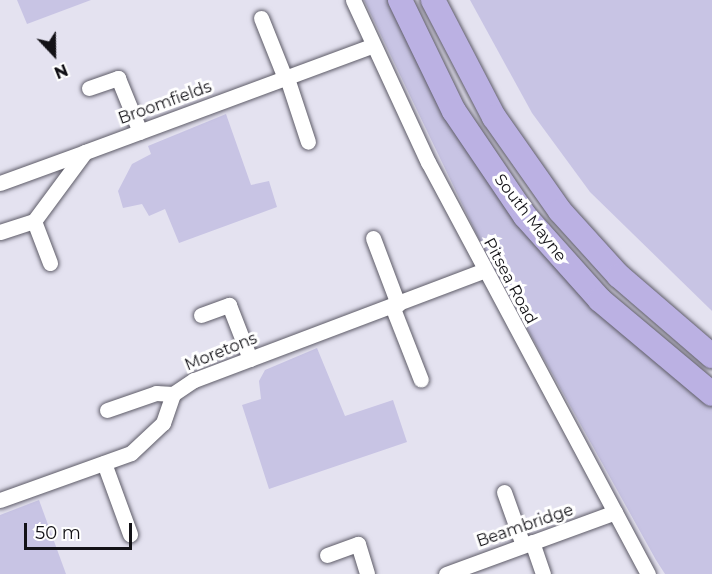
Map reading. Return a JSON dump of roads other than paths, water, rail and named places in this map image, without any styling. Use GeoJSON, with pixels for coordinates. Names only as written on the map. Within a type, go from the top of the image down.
{"type":"FeatureCollection","features":[{"type":"Feature","properties":{"kind":"main road","name":"South Mayne"},"geometry":{"type":"LineString","coordinates":[[400,0],[454,111],[525,216],[600,300],[712,393]]}},
{"type":"Feature","properties":{"kind":"main road","name":"South Mayne"},"geometry":{"type":"LineString","coordinates":[[433,0],[494,117],[547,194],[619,276],[712,356]]}},
{"type":"Feature","properties":{"kind":"street","name":"Pitsea Road"},"geometry":{"type":"LineString","coordinates":[[353,0],[371,46],[483,270],[648,574]]}},
{"type":"Feature","properties":{"kind":"street"},"geometry":{"type":"LineString","coordinates":[[261,18],[286,78],[308,142]]}},
{"type":"Feature","properties":{"kind":"street","name":"Broomfields"},"geometry":{"type":"LineString","coordinates":[[0,183],[371,46]]}},
{"type":"Feature","properties":{"kind":"street"},"geometry":{"type":"LineString","coordinates":[[89,88],[118,78],[140,132]]}},
{"type":"Feature","properties":{"kind":"street"},"geometry":{"type":"LineString","coordinates":[[0,232],[34,220],[85,152]]}},
{"type":"Feature","properties":{"kind":"street"},"geometry":{"type":"LineString","coordinates":[[34,220],[50,263]]}},
{"type":"Feature","properties":{"kind":"street"},"geometry":{"type":"LineString","coordinates":[[373,238],[421,380]]}},
{"type":"Feature","properties":{"kind":"street","name":"Moretons"},"geometry":{"type":"LineString","coordinates":[[0,500],[104,463],[152,437],[173,394],[250,358],[483,270]]}},
{"type":"Feature","properties":{"kind":"street"},"geometry":{"type":"LineString","coordinates":[[201,315],[229,305],[250,358]]}},
{"type":"Feature","properties":{"kind":"street"},"geometry":{"type":"LineString","coordinates":[[107,410],[156,393],[173,394]]}},
{"type":"Feature","properties":{"kind":"street"},"geometry":{"type":"LineString","coordinates":[[104,463],[130,534]]}},
{"type":"Feature","properties":{"kind":"street"},"geometry":{"type":"LineString","coordinates":[[504,492],[543,574]]}},
{"type":"Feature","properties":{"kind":"street","name":"Beambridge"},"geometry":{"type":"LineString","coordinates":[[446,574],[615,512]]}},
{"type":"Feature","properties":{"kind":"street"},"geometry":{"type":"LineString","coordinates":[[327,555],[358,544],[367,574]]}}]}
